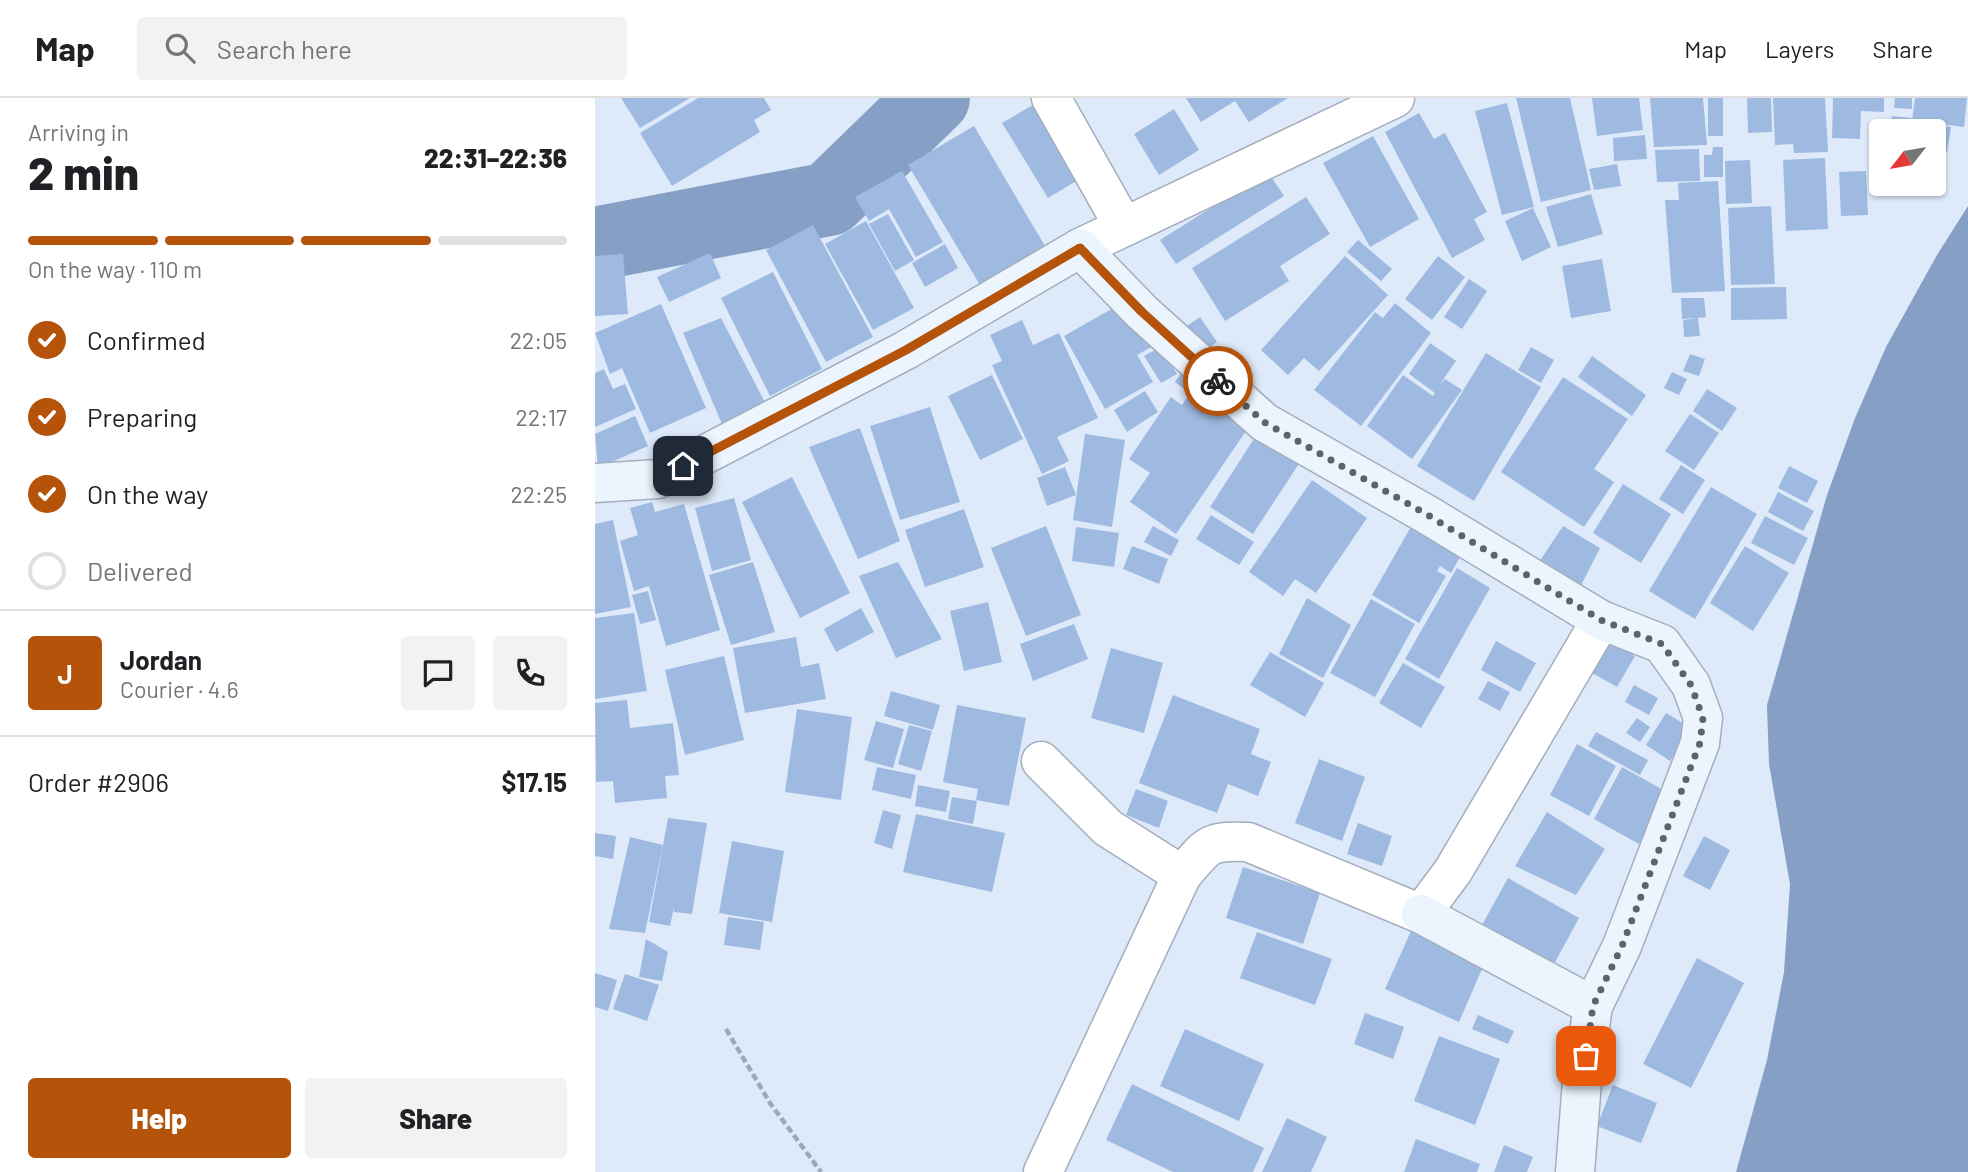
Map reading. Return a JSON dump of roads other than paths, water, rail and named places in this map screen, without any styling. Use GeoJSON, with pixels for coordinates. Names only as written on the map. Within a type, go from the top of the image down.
{"type":"FeatureCollection","features":[{"type":"Feature","properties":{"kind":"street"},"geometry":{"type":"LineString","coordinates":[[1051,98],[1124,227]]}},
{"type":"Feature","properties":{"kind":"street"},"geometry":{"type":"LineString","coordinates":[[595,483],[658,479],[906,350],[1080,248],[1395,98]]}},
{"type":"Feature","properties":{"kind":"street"},"geometry":{"type":"LineString","coordinates":[[1080,248],[1142,312],[1264,422],[1426,514],[1601,620],[1662,644],[1691,685],[1703,718],[1700,743],[1622,946],[1593,1006],[1582,1082],[1575,1172]]}},
{"type":"Feature","properties":{"kind":"street"},"geometry":{"type":"LineString","coordinates":[[1421,914],[1453,871],[1601,620]]}},
{"type":"Feature","properties":{"kind":"street"},"geometry":{"type":"LineString","coordinates":[[1041,761],[1108,828],[1182,875]]}},
{"type":"Feature","properties":{"kind":"street"},"geometry":{"type":"LineString","coordinates":[[1043,1172],[1182,875],[1204,850],[1220,841],[1248,842],[1421,914],[1593,1006]]}},
{"type":"Feature","properties":{"kind":"water"},"geometry":{"type":"Polygon","coordinates":[[[1968,206],[1968,1172],[1736,1172],[1767,1060],[1784,972],[1790,884],[1769,764],[1767,705],[1827,495],[1855,418],[1886,347],[1937,255],[1968,206]]]}},
{"type":"Feature","properties":{"kind":"waterway"},"geometry":{"type":"LineString","coordinates":[[595,244],[829,199],[933,98]]}}]}
